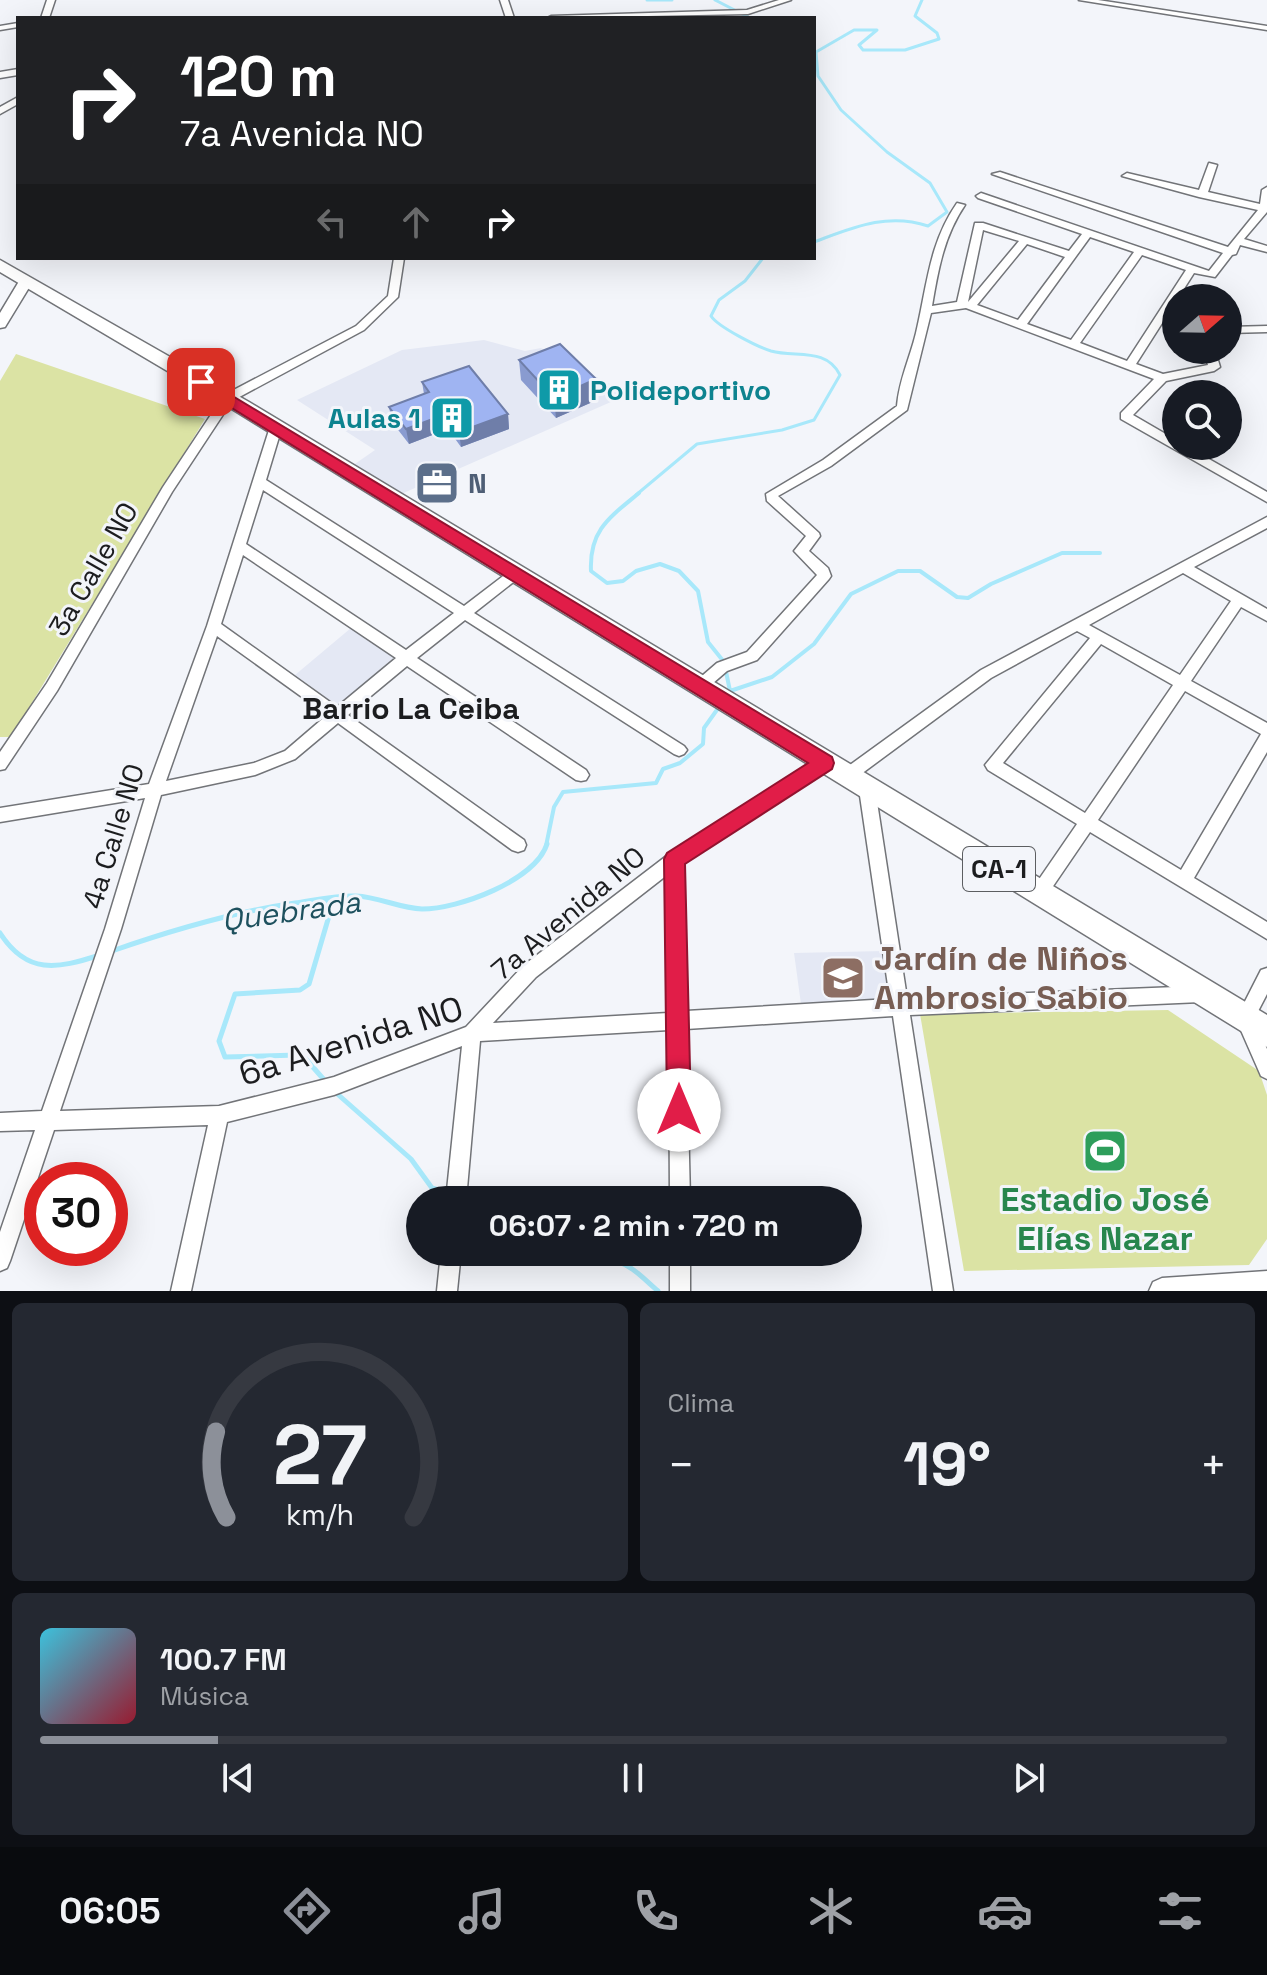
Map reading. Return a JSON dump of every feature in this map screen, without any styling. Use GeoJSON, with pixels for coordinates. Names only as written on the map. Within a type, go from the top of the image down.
{"type":"FeatureCollection","features":[{"type":"Feature","properties":{"kind":"highway","name":"CA-1"},"geometry":{"type":"LineString","coordinates":[[0,265],[276,427],[1256,1026]]}},
{"type":"Feature","properties":{"kind":"street"},"geometry":{"type":"LineString","coordinates":[[558,16],[577,11],[748,12],[787,0]]}},
{"type":"Feature","properties":{"kind":"street"},"geometry":{"type":"LineString","coordinates":[[1083,0],[1267,28]]}},
{"type":"Feature","properties":{"kind":"street"},"geometry":{"type":"LineString","coordinates":[[1202,195],[1212,165]]}},
{"type":"Feature","properties":{"kind":"street"},"geometry":{"type":"LineString","coordinates":[[997,174],[1232,252]]}},
{"type":"Feature","properties":{"kind":"street"},"geometry":{"type":"LineString","coordinates":[[1127,176],[1265,208]]}},
{"type":"Feature","properties":{"kind":"street"},"geometry":{"type":"LineString","coordinates":[[981,196],[1211,275],[1265,208],[1267,190]]}},
{"type":"Feature","properties":{"kind":"street"},"geometry":{"type":"LineString","coordinates":[[716,695],[722,667],[752,656],[824,576],[823,571],[801,551],[814,536],[771,498],[772,494],[827,463],[899,413],[903,407],[903,386],[915,361],[938,253],[949,223],[960,205]]}},
{"type":"Feature","properties":{"kind":"street"},"geometry":{"type":"LineString","coordinates":[[966,305],[979,225],[1073,256]]}},
{"type":"Feature","properties":{"kind":"street"},"geometry":{"type":"LineString","coordinates":[[1021,324],[1088,233]]}},
{"type":"Feature","properties":{"kind":"street"},"geometry":{"type":"LineString","coordinates":[[966,305],[1025,240]]}},
{"type":"Feature","properties":{"kind":"street"},"geometry":{"type":"LineString","coordinates":[[1239,241],[1267,249]]}},
{"type":"Feature","properties":{"kind":"street"},"geometry":{"type":"LineString","coordinates":[[1074,344],[1140,251]]}},
{"type":"Feature","properties":{"kind":"street"},"geometry":{"type":"LineString","coordinates":[[228,398],[360,328],[393,297],[399,260]]}},
{"type":"Feature","properties":{"kind":"street"},"geometry":{"type":"LineString","coordinates":[[1129,366],[1192,268]]}},
{"type":"Feature","properties":{"kind":"street"},"geometry":{"type":"LineString","coordinates":[[2,319],[26,281]]}},
{"type":"Feature","properties":{"kind":"street"},"geometry":{"type":"LineString","coordinates":[[927,310],[966,305],[1162,378]]}},
{"type":"Feature","properties":{"kind":"street"},"geometry":{"type":"LineString","coordinates":[[1242,330],[1267,329]]}},
{"type":"Feature","properties":{"kind":"street"},"geometry":{"type":"LineString","coordinates":[[1213,364],[1214,367],[1162,378],[1126,412],[1126,418],[1267,498]]}},
{"type":"Feature","properties":{"kind":"street","name":"3a Calle NO"},"geometry":{"type":"LineString","coordinates":[[0,764],[52,687],[167,490],[228,398]]}},
{"type":"Feature","properties":{"kind":"street","name":"4a Calle NO"},"geometry":{"type":"LineString","coordinates":[[0,1261],[113,929],[155,790],[214,626],[276,427]]}},
{"type":"Feature","properties":{"kind":"street"},"geometry":{"type":"LineString","coordinates":[[259,482],[679,750]]}},
{"type":"Feature","properties":{"kind":"street","name":"7a Avenida NO"},"geometry":{"type":"LineString","coordinates":[[472,1033],[530,971],[675,859],[847,776],[961,691],[1076,624],[1267,522]]}},
{"type":"Feature","properties":{"kind":"street"},"geometry":{"type":"LineString","coordinates":[[239,546],[581,775]]}},
{"type":"Feature","properties":{"kind":"street"},"geometry":{"type":"LineString","coordinates":[[1185,568],[1267,616]]}},
{"type":"Feature","properties":{"kind":"street"},"geometry":{"type":"LineString","coordinates":[[0,815],[155,790],[255,769],[290,755],[406,658],[516,573]]}},
{"type":"Feature","properties":{"kind":"street"},"geometry":{"type":"LineString","coordinates":[[1039,893],[1239,600]]}},
{"type":"Feature","properties":{"kind":"street"},"geometry":{"type":"LineString","coordinates":[[1076,624],[1267,730]]}},
{"type":"Feature","properties":{"kind":"street"},"geometry":{"type":"LineString","coordinates":[[214,626],[518,845]]}},
{"type":"Feature","properties":{"kind":"street"},"geometry":{"type":"LineString","coordinates":[[1099,637],[993,765],[1267,931]]}},
{"type":"Feature","properties":{"kind":"street"},"geometry":{"type":"LineString","coordinates":[[1184,881],[1267,738]]}},
{"type":"Feature","properties":{"kind":"street"},"geometry":{"type":"LineString","coordinates":[[847,776],[903,1007],[943,1291]]}},
{"type":"Feature","properties":{"kind":"street"},"geometry":{"type":"LineString","coordinates":[[675,859],[680,1186]]}},
{"type":"Feature","properties":{"kind":"street"},"geometry":{"type":"LineString","coordinates":[[1267,976],[1256,1026],[1267,1070]]}},
{"type":"Feature","properties":{"kind":"street","name":"6a Avenida NO"},"geometry":{"type":"LineString","coordinates":[[0,1122],[219,1115],[334,1086],[472,1033],[903,1007],[1201,994]]}},
{"type":"Feature","properties":{"kind":"street"},"geometry":{"type":"LineString","coordinates":[[457,1186],[472,1033]]}},
{"type":"Feature","properties":{"kind":"street"},"geometry":{"type":"LineString","coordinates":[[181,1291],[219,1115]]}},
{"type":"Feature","properties":{"kind":"street"},"geometry":{"type":"LineString","coordinates":[[447,1291],[450,1266]]}},
{"type":"Feature","properties":{"kind":"street"},"geometry":{"type":"LineString","coordinates":[[680,1266],[680,1291]]}},
{"type":"Feature","properties":{"kind":"street"},"geometry":{"type":"LineString","coordinates":[[1162,1291],[1267,1284]]}},
{"type":"Feature","properties":{"kind":"shaded area"},"geometry":{"type":"Polygon","coordinates":[[[484,340],[525,351],[541,348],[629,394],[399,495],[352,466],[375,450],[297,400],[402,350],[484,340]]]}},
{"type":"Feature","properties":{"kind":"shaded area"},"geometry":{"type":"Polygon","coordinates":[[[351,628],[395,657],[338,706],[295,675],[351,628]]]}},
{"type":"Feature","properties":{"kind":"shaded area","name":"Jardín de Niños Ambrosio Sabio"},"geometry":{"type":"Polygon","coordinates":[[[884,951],[893,1002],[801,1004],[794,953],[884,951]]]}},
{"type":"Feature","properties":{"kind":"green space"},"geometry":{"type":"Polygon","coordinates":[[[16,354],[205,419],[11,737],[0,737],[0,381],[16,354]]]}},
{"type":"Feature","properties":{"kind":"green space","name":"Estadio José Elías Nazar"},"geometry":{"type":"Polygon","coordinates":[[[1168,1010],[1259,1071],[1267,1095],[1267,1239],[1249,1265],[964,1271],[920,1014],[1168,1010]]]}},
{"type":"Feature","properties":{"kind":"building"},"geometry":{"type":"Polygon","coordinates":[[[560,344],[596,379],[554,398],[519,360],[560,344]]]}},
{"type":"Feature","properties":{"kind":"building"},"geometry":{"type":"Polygon","coordinates":[[[469,366],[508,414],[459,432],[446,414],[406,429],[389,407],[429,392],[422,382],[469,366]]]}},
{"type":"Feature","properties":{"kind":"waterway"},"geometry":{"type":"LineString","coordinates":[[647,0],[672,0]]}},
{"type":"Feature","properties":{"kind":"waterway"},"geometry":{"type":"LineString","coordinates":[[715,0],[746,16]]}},
{"type":"Feature","properties":{"kind":"waterway"},"geometry":{"type":"LineString","coordinates":[[816,52],[854,30],[877,30],[859,45],[863,50],[905,50],[939,39],[937,33],[915,16],[922,0]]}},
{"type":"Feature","properties":{"kind":"waterway"},"geometry":{"type":"LineString","coordinates":[[816,52],[818,76],[841,110],[887,152],[930,183],[947,212],[928,226],[884,221],[816,241]]}},
{"type":"Feature","properties":{"kind":"waterway"},"geometry":{"type":"LineString","coordinates":[[636,495],[697,444],[782,430],[814,420],[840,375],[827,360],[765,349],[730,331],[711,316],[719,300],[745,281],[761,260]]}},
{"type":"Feature","properties":{"kind":"waterway"},"geometry":{"type":"LineString","coordinates":[[639,493],[603,526],[594,545],[591,571],[607,583],[623,581],[636,571],[660,564],[679,571],[698,591],[708,642],[724,662],[730,691],[772,677],[814,644],[851,594],[898,571],[920,571],[957,597],[968,598],[991,584],[1062,553],[1100,553]]}},
{"type":"Feature","properties":{"kind":"waterway","name":"Quebrada"},"geometry":{"type":"LineString","coordinates":[[546,846],[554,807],[563,792],[656,783],[663,769],[680,763],[703,744],[704,728],[719,707]]}},
{"type":"Feature","properties":{"kind":"waterway","name":"Quebrada"},"geometry":{"type":"LineString","coordinates":[[112,951],[226,917],[326,898],[364,897],[422,909],[455,904],[512,881],[540,857],[546,846]]}},
{"type":"Feature","properties":{"kind":"waterway"},"geometry":{"type":"LineString","coordinates":[[326,900],[329,916],[309,984],[300,990],[235,994],[219,1041],[225,1057],[298,1055],[305,1058],[326,1082]]}},
{"type":"Feature","properties":{"kind":"waterway","name":"Quebrada"},"geometry":{"type":"LineString","coordinates":[[0,933],[21,956],[44,965],[70,963],[100,955]]}},
{"type":"Feature","properties":{"kind":"waterway"},"geometry":{"type":"LineString","coordinates":[[334,1091],[411,1159],[431,1186]]}},
{"type":"Feature","properties":{"kind":"waterway"},"geometry":{"type":"LineString","coordinates":[[627,1266],[658,1291]]}},
{"type":"Feature","properties":{"kind":"place","name":"Polideportivo"},"geometry":{"type":"Point","coordinates":[559,390]}},
{"type":"Feature","properties":{"kind":"place","name":"Aulas 1"},"geometry":{"type":"Point","coordinates":[452,418]}},
{"type":"Feature","properties":{"kind":"place","name":"N"},"geometry":{"type":"Point","coordinates":[437,483]}},
{"type":"Feature","properties":{"kind":"place","name":"Jardín de Niños Ambrosio Sabio"},"geometry":{"type":"Point","coordinates":[843,978]}},
{"type":"Feature","properties":{"kind":"place","name":"Estadio José Elías Nazar"},"geometry":{"type":"Point","coordinates":[1105,1151]}},
{"type":"Feature","properties":{"kind":"district","name":"Barrio La Ceiba"},"geometry":{"type":"Point","coordinates":[411,708]}},
{"type":"Feature","properties":{"kind":"route"},"geometry":{"type":"LineString","coordinates":[[201,382],[825,763],[675,859],[679,1110]]}}]}
